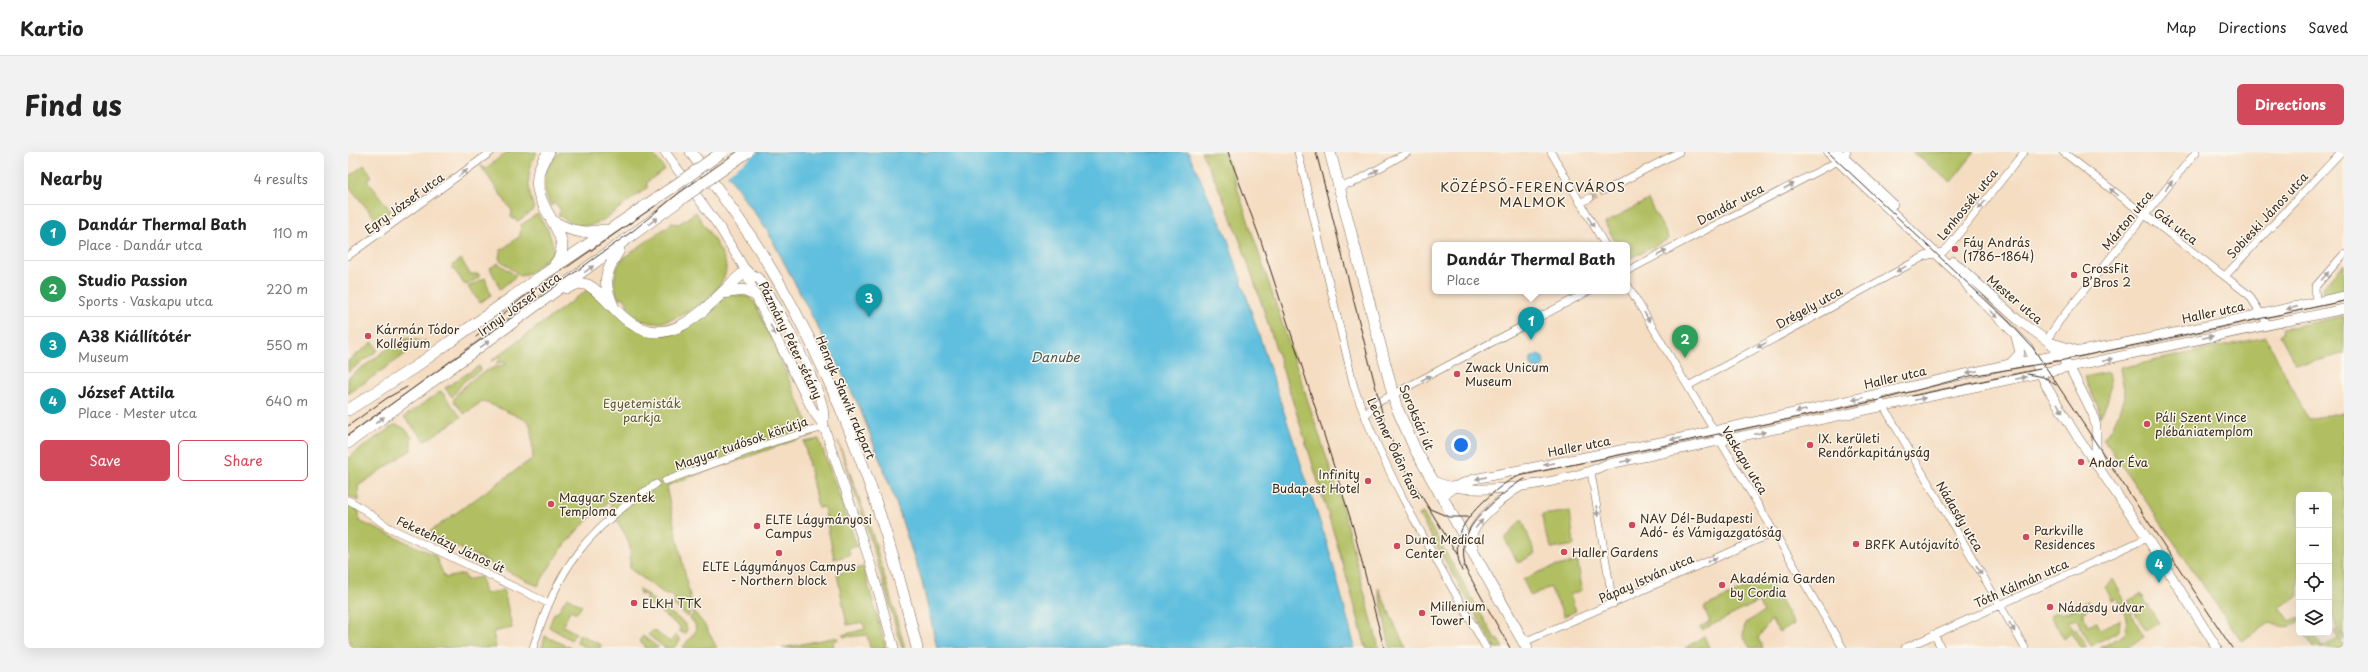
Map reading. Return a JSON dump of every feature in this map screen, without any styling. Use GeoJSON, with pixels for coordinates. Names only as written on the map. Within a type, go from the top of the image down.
{"type":"FeatureCollection","features":[{"type":"Feature","properties":{"kind":"main road"},"geometry":{"type":"LineString","coordinates":[[549,152],[540,167],[537,189],[540,202],[554,222],[560,234],[563,252],[550,270]]}},
{"type":"Feature","properties":{"kind":"main road","name":"Irinyi József utca"},"geometry":{"type":"LineString","coordinates":[[348,410],[421,363],[550,270],[722,152]]}},
{"type":"Feature","properties":{"kind":"main road","name":"Irinyi József utca"},"geometry":{"type":"LineString","coordinates":[[348,443],[622,245],[684,197],[747,152]]}},
{"type":"Feature","properties":{"kind":"main road","name":"Soroksári út"},"geometry":{"type":"LineString","coordinates":[[1330,152],[1392,396],[1409,436],[1432,480],[1526,645]]}},
{"type":"Feature","properties":{"kind":"main road","name":"Henryk Sławik rakpart"},"geometry":{"type":"LineString","coordinates":[[692,154],[757,246],[801,326],[827,378],[872,493],[900,581],[918,648]]}},
{"type":"Feature","properties":{"kind":"main road"},"geometry":{"type":"LineString","coordinates":[[554,222],[569,230],[587,234],[610,229]]}},
{"type":"Feature","properties":{"kind":"main road"},"geometry":{"type":"LineString","coordinates":[[614,307],[605,278],[610,262],[622,245]]}},
{"type":"Feature","properties":{"kind":"main road"},"geometry":{"type":"LineString","coordinates":[[557,292],[579,283],[584,284],[591,287],[634,326],[648,330],[661,331],[676,327],[696,317],[746,270]]}},
{"type":"Feature","properties":{"kind":"main road"},"geometry":{"type":"LineString","coordinates":[[722,293],[739,290],[755,295]]}},
{"type":"Feature","properties":{"kind":"street","name":"Egry József utca"},"geometry":{"type":"LineString","coordinates":[[348,256],[491,152]]}},
{"type":"Feature","properties":{"kind":"street"},"geometry":{"type":"LineString","coordinates":[[665,152],[720,228],[746,270]]}},
{"type":"Feature","properties":{"kind":"street","name":"Lechner Ödön fasor"},"geometry":{"type":"LineString","coordinates":[[1298,152],[1354,387],[1365,416],[1392,474],[1486,648]]}},
{"type":"Feature","properties":{"kind":"street"},"geometry":{"type":"LineString","coordinates":[[1338,186],[1353,183],[1408,152]]}},
{"type":"Feature","properties":{"kind":"street"},"geometry":{"type":"LineString","coordinates":[[1551,152],[1603,242]]}},
{"type":"Feature","properties":{"kind":"street"},"geometry":{"type":"LineString","coordinates":[[1606,190],[1679,152]]}},
{"type":"Feature","properties":{"kind":"street","name":"Mester utca"},"geometry":{"type":"LineString","coordinates":[[1828,152],[1842,156],[1939,252],[1963,279],[1968,288],[2028,347],[2078,438],[2147,538],[2217,648]]}},
{"type":"Feature","properties":{"kind":"street","name":"Lenhossék utca"},"geometry":{"type":"LineString","coordinates":[[1939,252],[1956,238],[2024,152]]}},
{"type":"Feature","properties":{"kind":"street","name":"Gát utca"},"geometry":{"type":"LineString","coordinates":[[2062,152],[2249,295],[2268,325]]}},
{"type":"Feature","properties":{"kind":"street","name":"Márton utca"},"geometry":{"type":"LineString","coordinates":[[2049,342],[2050,335],[2060,320],[2196,152]]}},
{"type":"Feature","properties":{"kind":"street","name":"Sobieski János utca"},"geometry":{"type":"LineString","coordinates":[[2225,276],[2341,152]]}},
{"type":"Feature","properties":{"kind":"street","name":"Dandár utca"},"geometry":{"type":"LineString","coordinates":[[1630,269],[1842,156]]}},
{"type":"Feature","properties":{"kind":"street"},"geometry":{"type":"LineString","coordinates":[[1580,203],[1590,198]]}},
{"type":"Feature","properties":{"kind":"street","name":"Mester utca"},"geometry":{"type":"LineString","coordinates":[[1939,252],[2018,320],[2049,342],[2070,368],[2093,414],[2096,427],[2096,450],[2107,478]]}},
{"type":"Feature","properties":{"kind":"street","name":"Drégely utca"},"geometry":{"type":"LineString","coordinates":[[1688,386],[1924,256],[1939,252]]}},
{"type":"Feature","properties":{"kind":"street"},"geometry":{"type":"LineString","coordinates":[[2316,302],[2315,287],[2344,254]]}},
{"type":"Feature","properties":{"kind":"street","name":"Pázmány Péter sétány"},"geometry":{"type":"LineString","coordinates":[[746,270],[755,295],[813,411],[824,427],[868,555],[894,648]]}},
{"type":"Feature","properties":{"kind":"street","name":"Pázmány Péter sétány"},"geometry":{"type":"LineString","coordinates":[[746,270],[757,277],[764,287],[798,349],[823,407],[824,427]]}},
{"type":"Feature","properties":{"kind":"street","name":"Vaskapu utca"},"geometry":{"type":"LineString","coordinates":[[1630,289],[1722,441],[1843,648]]}},
{"type":"Feature","properties":{"kind":"street"},"geometry":{"type":"LineString","coordinates":[[1365,416],[1375,404],[1584,294]]}},
{"type":"Feature","properties":{"kind":"street","name":"Haller utca"},"geometry":{"type":"LineString","coordinates":[[1442,497],[1454,487],[1474,479],[1714,430],[2010,364],[2344,296]]}},
{"type":"Feature","properties":{"kind":"street","name":"Haller utca"},"geometry":{"type":"LineString","coordinates":[[1432,480],[1454,487],[1481,489],[1522,486],[1591,472],[1605,465],[2042,374],[2344,309]]}},
{"type":"Feature","properties":{"kind":"street"},"geometry":{"type":"LineString","coordinates":[[2010,364],[2020,353],[2015,334]]}},
{"type":"Feature","properties":{"kind":"street"},"geometry":{"type":"LineString","coordinates":[[2049,342],[2079,351]]}},
{"type":"Feature","properties":{"kind":"street","name":"Nádasdy utca"},"geometry":{"type":"LineString","coordinates":[[1877,394],[1909,452],[2025,648]]}},
{"type":"Feature","properties":{"kind":"street","name":"Magyar tudósok körútja"},"geometry":{"type":"LineString","coordinates":[[665,480],[773,442],[824,427]]}},
{"type":"Feature","properties":{"kind":"street"},"geometry":{"type":"LineString","coordinates":[[2078,438],[2090,436],[2096,427]]}},
{"type":"Feature","properties":{"kind":"street"},"geometry":{"type":"LineString","coordinates":[[1591,472],[1613,604]]}},
{"type":"Feature","properties":{"kind":"street"},"geometry":{"type":"LineString","coordinates":[[533,648],[548,603],[565,570],[584,542],[612,515],[656,484]]}},
{"type":"Feature","properties":{"kind":"street","name":"Haller utca"},"geometry":{"type":"LineString","coordinates":[[1477,560],[1472,537],[1475,527],[1510,493],[1522,486]]}},
{"type":"Feature","properties":{"kind":"street","name":"Feketeházy János út"},"geometry":{"type":"LineString","coordinates":[[348,500],[360,506],[373,518],[390,528],[548,603]]}},
{"type":"Feature","properties":{"kind":"street","name":"Pápay István utca"},"geometry":{"type":"LineString","coordinates":[[1526,645],[1613,604],[1775,532]]}},
{"type":"Feature","properties":{"kind":"street","name":"Tóth Kálmán utca"},"geometry":{"type":"LineString","coordinates":[[1905,648],[2147,538]]}},
{"type":"Feature","properties":{"kind":"street"},"geometry":{"type":"LineString","coordinates":[[1934,634],[1941,648]]}},
{"type":"Feature","properties":{"kind":"green space"},"geometry":{"type":"Polygon","coordinates":[[[507,152],[537,152],[529,174],[529,188],[534,210],[518,221],[511,217],[512,211],[480,165],[485,169],[507,152]]]}},
{"type":"Feature","properties":{"kind":"green space"},"geometry":{"type":"Polygon","coordinates":[[[559,152],[651,152],[665,169],[647,182],[647,188],[603,220],[591,225],[579,226],[569,222],[558,214],[561,211],[555,203],[551,206],[545,191],[544,184],[547,171],[559,152]]]}},
{"type":"Feature","properties":{"kind":"green space"},"geometry":{"type":"Polygon","coordinates":[[[1201,152],[1223,152],[1229,163],[1338,492],[1379,648],[1366,648],[1325,504],[1254,281],[1225,203],[1201,152]]]}},
{"type":"Feature","properties":{"kind":"green space"},"geometry":{"type":"Polygon","coordinates":[[[1912,152],[1975,152],[1951,182],[1912,152]]]}},
{"type":"Feature","properties":{"kind":"green space"},"geometry":{"type":"Polygon","coordinates":[[[364,165],[372,176],[367,180],[391,211],[377,221],[348,185],[348,177],[364,165]]]}},
{"type":"Feature","properties":{"kind":"green space"},"geometry":{"type":"Polygon","coordinates":[[[1648,200],[1669,239],[1630,258],[1630,242],[1615,242],[1605,223],[1648,200]]]}},
{"type":"Feature","properties":{"kind":"green space"},"geometry":{"type":"Polygon","coordinates":[[[696,212],[723,256],[726,269],[724,279],[709,297],[686,313],[663,322],[653,323],[637,318],[624,308],[628,304],[623,297],[619,299],[615,289],[614,279],[619,264],[622,259],[672,223],[679,224],[696,212]]]}},
{"type":"Feature","properties":{"kind":"green space"},"geometry":{"type":"Polygon","coordinates":[[[537,214],[548,230],[555,252],[528,274],[520,276],[499,259],[500,251],[520,236],[521,225],[537,214]]]}},
{"type":"Feature","properties":{"kind":"green space"},"geometry":{"type":"Polygon","coordinates":[[[461,259],[470,274],[479,274],[479,277],[467,285],[464,284],[453,268],[453,265],[461,259]]]}},
{"type":"Feature","properties":{"kind":"green space"},"geometry":{"type":"Polygon","coordinates":[[[498,263],[516,276],[500,289],[490,268],[498,263]]]}},
{"type":"Feature","properties":{"kind":"green space"},"geometry":{"type":"Polygon","coordinates":[[[2344,264],[2344,291],[2327,295],[2324,293],[2323,287],[2344,264]]]}},
{"type":"Feature","properties":{"kind":"green space"},"geometry":{"type":"Polygon","coordinates":[[[485,278],[491,295],[480,303],[468,287],[485,278]]]}},
{"type":"Feature","properties":{"kind":"green space","name":"Egyetemisták parkja"},"geometry":{"type":"Polygon","coordinates":[[[591,287],[628,322],[668,330],[722,293],[749,297],[755,303],[814,436],[804,437],[668,485],[667,491],[692,606],[688,617],[674,605],[675,599],[671,594],[665,594],[630,569],[629,544],[611,508],[610,501],[588,519],[570,539],[561,550],[538,586],[428,533],[533,458],[531,427],[526,420],[483,401],[464,414],[453,400],[470,381],[490,369],[506,364],[505,362],[496,363],[502,359],[501,357],[491,361],[591,287]]]}},
{"type":"Feature","properties":{"kind":"green space"},"geometry":{"type":"Polygon","coordinates":[[[2344,316],[2344,354],[2308,363],[2295,363],[2280,335],[2283,333],[2282,329],[2344,316]]]}},
{"type":"Feature","properties":{"kind":"green space"},"geometry":{"type":"Polygon","coordinates":[[[403,337],[423,342],[425,340],[428,343],[414,351],[403,337]]]}},
{"type":"Feature","properties":{"kind":"green space"},"geometry":{"type":"Polygon","coordinates":[[[2266,337],[2308,419],[2344,412],[2344,641],[2333,618],[2332,611],[2332,492],[2296,492],[2296,598],[2280,607],[2290,621],[2296,618],[2296,624],[2285,627],[2270,623],[2241,641],[2103,438],[2113,427],[2125,395],[2120,368],[2266,337]]]}},
{"type":"Feature","properties":{"kind":"green space"},"geometry":{"type":"Polygon","coordinates":[[[398,341],[407,353],[348,394],[348,378],[398,341]]]}},
{"type":"Feature","properties":{"kind":"green space"},"geometry":{"type":"Polygon","coordinates":[[[373,342],[378,350],[348,372],[348,361],[373,342]]]}},
{"type":"Feature","properties":{"kind":"green space"},"geometry":{"type":"Polygon","coordinates":[[[479,366],[481,370],[464,381],[452,397],[445,388],[479,366]]]}},
{"type":"Feature","properties":{"kind":"green space"},"geometry":{"type":"Polygon","coordinates":[[[2108,372],[2110,390],[2106,405],[2100,417],[2098,407],[2084,377],[2108,372]]]}},
{"type":"Feature","properties":{"kind":"green space"},"geometry":{"type":"Polygon","coordinates":[[[441,391],[461,417],[425,441],[404,417],[441,391]]]}},
{"type":"Feature","properties":{"kind":"green space"},"geometry":{"type":"Polygon","coordinates":[[[394,425],[403,427],[410,435],[412,438],[411,450],[358,486],[359,501],[348,496],[348,458],[394,425]]]}},
{"type":"Feature","properties":{"kind":"green space"},"geometry":{"type":"Polygon","coordinates":[[[819,439],[857,546],[848,548],[850,555],[834,559],[824,507],[818,508],[804,442],[819,439]]]}},
{"type":"Feature","properties":{"kind":"green space"},"geometry":{"type":"Polygon","coordinates":[[[838,441],[873,536],[905,648],[902,648],[874,551],[838,441]]]}},
{"type":"Feature","properties":{"kind":"green space"},"geometry":{"type":"Polygon","coordinates":[[[348,505],[359,511],[359,521],[435,555],[445,578],[464,574],[466,580],[481,577],[485,594],[504,590],[512,628],[493,632],[496,648],[351,648],[348,632],[348,505]]]}},
{"type":"Feature","properties":{"kind":"green space"},"geometry":{"type":"Polygon","coordinates":[[[1570,511],[1574,545],[1552,549],[1544,530],[1542,515],[1570,511]]]}},
{"type":"Feature","properties":{"kind":"green space"},"geometry":{"type":"Polygon","coordinates":[[[1423,513],[1496,640],[1498,639],[1503,648],[1495,648],[1419,515],[1423,513]]]}},
{"type":"Feature","properties":{"kind":"green space"},"geometry":{"type":"Polygon","coordinates":[[[1522,519],[1535,554],[1518,563],[1505,539],[1522,519]]]}},
{"type":"Feature","properties":{"kind":"green space"},"geometry":{"type":"Polygon","coordinates":[[[1578,562],[1582,590],[1570,595],[1576,611],[1564,616],[1550,587],[1531,596],[1523,580],[1549,568],[1578,562]]]}},
{"type":"Feature","properties":{"kind":"green space"},"geometry":{"type":"Polygon","coordinates":[[[863,567],[886,648],[870,648],[867,635],[844,637],[842,635],[865,629],[863,622],[847,625],[837,574],[863,567]]]}},
{"type":"Feature","properties":{"kind":"green space"},"geometry":{"type":"Polygon","coordinates":[[[1770,577],[1772,580],[1769,582],[1794,624],[1779,632],[1771,620],[1758,638],[1763,648],[1750,648],[1743,636],[1745,623],[1764,612],[1759,603],[1766,598],[1702,630],[1700,627],[1710,622],[1704,607],[1770,577]]]}},
{"type":"Feature","properties":{"kind":"green space"},"geometry":{"type":"Polygon","coordinates":[[[2113,579],[2144,637],[2126,648],[2100,648],[2125,634],[2127,624],[2125,615],[2117,598],[2112,600],[2105,587],[2113,579]]]}},
{"type":"Feature","properties":{"kind":"green space"},"geometry":{"type":"Polygon","coordinates":[[[1378,587],[1405,648],[1390,648],[1378,587]]]}},
{"type":"Feature","properties":{"kind":"green space"},"geometry":{"type":"Polygon","coordinates":[[[639,589],[646,594],[640,595],[639,589]]]}},
{"type":"Feature","properties":{"kind":"green space"},"geometry":{"type":"Polygon","coordinates":[[[646,594],[684,623],[687,629],[685,634],[679,631],[681,628],[646,601],[646,594]]]}},
{"type":"Feature","properties":{"kind":"green space"},"geometry":{"type":"Polygon","coordinates":[[[2141,594],[2159,623],[2146,631],[2128,601],[2141,594]]]}},
{"type":"Feature","properties":{"kind":"green space"},"geometry":{"type":"Polygon","coordinates":[[[567,597],[582,606],[577,613],[570,610],[563,626],[576,633],[571,640],[549,627],[554,613],[557,613],[567,597]]]}},
{"type":"Feature","properties":{"kind":"green space"},"geometry":{"type":"Polygon","coordinates":[[[2088,601],[2091,607],[2082,613],[2088,625],[2096,622],[2099,629],[2120,620],[2119,631],[2091,646],[2080,627],[2078,619],[2069,621],[2071,629],[2076,629],[2087,648],[2080,648],[2072,632],[2064,639],[2050,615],[2058,611],[2060,614],[2067,613],[2088,601]]]}},
{"type":"Feature","properties":{"kind":"green space"},"geometry":{"type":"Polygon","coordinates":[[[694,612],[704,624],[717,648],[682,648],[696,631],[695,624],[690,618],[694,612]]]}},
{"type":"Feature","properties":{"kind":"green space"},"geometry":{"type":"Polygon","coordinates":[[[653,630],[670,642],[676,635],[681,640],[674,648],[665,648],[648,635],[653,630]]]}},
{"type":"Feature","properties":{"kind":"green space"},"geometry":{"type":"Polygon","coordinates":[[[2337,630],[2344,648],[2313,648],[2306,636],[2314,636],[2322,647],[2338,639],[2334,631],[2337,630]]]}},
{"type":"Feature","properties":{"kind":"green space"},"geometry":{"type":"Polygon","coordinates":[[[579,634],[601,645],[600,648],[588,648],[577,643],[579,634]]]}},
{"type":"Feature","properties":{"kind":"green space"},"geometry":{"type":"Polygon","coordinates":[[[545,636],[571,648],[542,648],[545,636]]]}},
{"type":"Feature","properties":{"kind":"green space"},"geometry":{"type":"Polygon","coordinates":[[[643,636],[659,648],[644,648],[645,645],[639,641],[643,636]]]}},
{"type":"Feature","properties":{"kind":"green space"},"geometry":{"type":"Polygon","coordinates":[[[1704,636],[1709,648],[1685,648],[1704,636]]]}},
{"type":"Feature","properties":{"kind":"green space"},"geometry":{"type":"Polygon","coordinates":[[[837,637],[838,640],[833,641],[834,648],[782,648],[837,637]]]}},
{"type":"Feature","properties":{"kind":"water","name":"Danube"},"geometry":{"type":"Polygon","coordinates":[[[712,152],[1188,152],[1227,237],[1330,553],[1355,648],[937,648],[922,582],[893,494],[859,406],[768,232],[712,152]]]}},
{"type":"Feature","properties":{"kind":"water"},"geometry":{"type":"Polygon","coordinates":[[[1534,355],[1540,355],[1544,359],[1544,365],[1540,369],[1534,369],[1530,365],[1530,359],[1534,355]]]}},
{"type":"Feature","properties":{"kind":"pier"},"geometry":{"type":"Polygon","coordinates":[[[710,152],[758,152],[726,175],[710,152]]]}},
{"type":"Feature","properties":{"kind":"tunnel"},"geometry":{"type":"LineString","coordinates":[[1590,198],[1606,190]]}},
{"type":"Feature","properties":{"kind":"tram line"},"geometry":{"type":"LineString","coordinates":[[348,435],[634,230],[680,192],[737,152]]}},
{"type":"Feature","properties":{"kind":"tram line"},"geometry":{"type":"LineString","coordinates":[[1228,152],[1261,241],[1353,527],[1384,648]]}},
{"type":"Feature","properties":{"kind":"tram line"},"geometry":{"type":"LineString","coordinates":[[1316,152],[1386,428],[1403,466],[1457,554]]}},
{"type":"Feature","properties":{"kind":"tram line"},"geometry":{"type":"LineString","coordinates":[[1828,152],[2009,322],[2033,348],[2232,648]]}},
{"type":"Feature","properties":{"kind":"tram line"},"geometry":{"type":"LineString","coordinates":[[476,337],[521,299],[655,206]]}},
{"type":"Feature","properties":{"kind":"tram line"},"geometry":{"type":"LineString","coordinates":[[1462,571],[1457,550],[1460,533],[1464,524],[1476,509],[1492,494],[1504,484],[1519,476],[1880,400],[1970,376],[2064,360],[2344,301]]}},
{"type":"Feature","properties":{"kind":"tram line"},"geometry":{"type":"LineString","coordinates":[[1912,396],[2040,369]]}},
{"type":"Feature","properties":{"kind":"tram line"},"geometry":{"type":"LineString","coordinates":[[2027,374],[2043,377],[2056,385]]}},
{"type":"Feature","properties":{"kind":"tram line"},"geometry":{"type":"LineString","coordinates":[[348,426],[387,398],[407,387]]}},
{"type":"Feature","properties":{"kind":"tram line"},"geometry":{"type":"LineString","coordinates":[[1466,570],[1464,558],[1465,539],[1474,523],[1495,501],[1513,486],[1525,479]]}},
{"type":"Feature","properties":{"kind":"tram line"},"geometry":{"type":"LineString","coordinates":[[1430,509],[1449,517],[1470,517]]}},
{"type":"Feature","properties":{"kind":"tram line"},"geometry":{"type":"LineString","coordinates":[[1464,566],[1510,648]]}},
{"type":"Feature","properties":{"kind":"place","name":"Fáy András (1786–1864)"},"geometry":{"type":"Point","coordinates":[1955,249]}},
{"type":"Feature","properties":{"kind":"place","name":"CrossFit B’Bros 2"},"geometry":{"type":"Point","coordinates":[2074,275]}},
{"type":"Feature","properties":{"kind":"place","name":"A38 Kiállítótér"},"geometry":{"type":"Point","coordinates":[869,317]}},
{"type":"Feature","properties":{"kind":"place","name":"Kármán Tódor Kollégium"},"geometry":{"type":"Point","coordinates":[368,336]}},
{"type":"Feature","properties":{"kind":"place","name":"Dandár Thermal Bath"},"geometry":{"type":"Point","coordinates":[1531,340]}},
{"type":"Feature","properties":{"kind":"place","name":"Studio Passion"},"geometry":{"type":"Point","coordinates":[1685,358]}},
{"type":"Feature","properties":{"kind":"place","name":"Zwack Unicum Museum"},"geometry":{"type":"Point","coordinates":[1457,374]}},
{"type":"Feature","properties":{"kind":"place","name":"Páli Szent Vince plébániatemplom"},"geometry":{"type":"Point","coordinates":[2147,424]}},
{"type":"Feature","properties":{"kind":"place","name":"IX. kerületi Rendőrkapitányság"},"geometry":{"type":"Point","coordinates":[1810,445]}},
{"type":"Feature","properties":{"kind":"place","name":"Andor Éva"},"geometry":{"type":"Point","coordinates":[2081,462]}},
{"type":"Feature","properties":{"kind":"place","name":"Infinity Budapest Hotel"},"geometry":{"type":"Point","coordinates":[1368,481]}},
{"type":"Feature","properties":{"kind":"place","name":"Magyar Szentek Temploma"},"geometry":{"type":"Point","coordinates":[551,504]}},
{"type":"Feature","properties":{"kind":"place","name":"NAV Dél-Budapesti Adó- és Vámigazgatóság"},"geometry":{"type":"Point","coordinates":[1632,525]}},
{"type":"Feature","properties":{"kind":"place","name":"ELTE Lágymányosi Campus"},"geometry":{"type":"Point","coordinates":[757,526]}},
{"type":"Feature","properties":{"kind":"place","name":"Parkville Residences"},"geometry":{"type":"Point","coordinates":[2026,537]}},
{"type":"Feature","properties":{"kind":"place","name":"BRFK Autójavító"},"geometry":{"type":"Point","coordinates":[1856,544]}},
{"type":"Feature","properties":{"kind":"place","name":"Duna Medical Center"},"geometry":{"type":"Point","coordinates":[1397,546]}},
{"type":"Feature","properties":{"kind":"place","name":"Haller Gardens"},"geometry":{"type":"Point","coordinates":[1564,552]}},
{"type":"Feature","properties":{"kind":"place","name":"ELTE Lágymányos Campus - Northern block"},"geometry":{"type":"Point","coordinates":[779,553]}},
{"type":"Feature","properties":{"kind":"place","name":"József Attila"},"geometry":{"type":"Point","coordinates":[2159,583]}},
{"type":"Feature","properties":{"kind":"place","name":"Akadémia Garden by Cordia"},"geometry":{"type":"Point","coordinates":[1722,585]}},
{"type":"Feature","properties":{"kind":"place","name":"ELKH TTK"},"geometry":{"type":"Point","coordinates":[634,603]}},
{"type":"Feature","properties":{"kind":"place","name":"Nádasdy udvar"},"geometry":{"type":"Point","coordinates":[2050,607]}},
{"type":"Feature","properties":{"kind":"place","name":"Millenium Tower I"},"geometry":{"type":"Point","coordinates":[1422,613]}},
{"type":"Feature","properties":{"kind":"district","name":"KÖZÉPSŐ-FERENCVÁROS MALMOK"},"geometry":{"type":"Point","coordinates":[1533,194]}}]}
